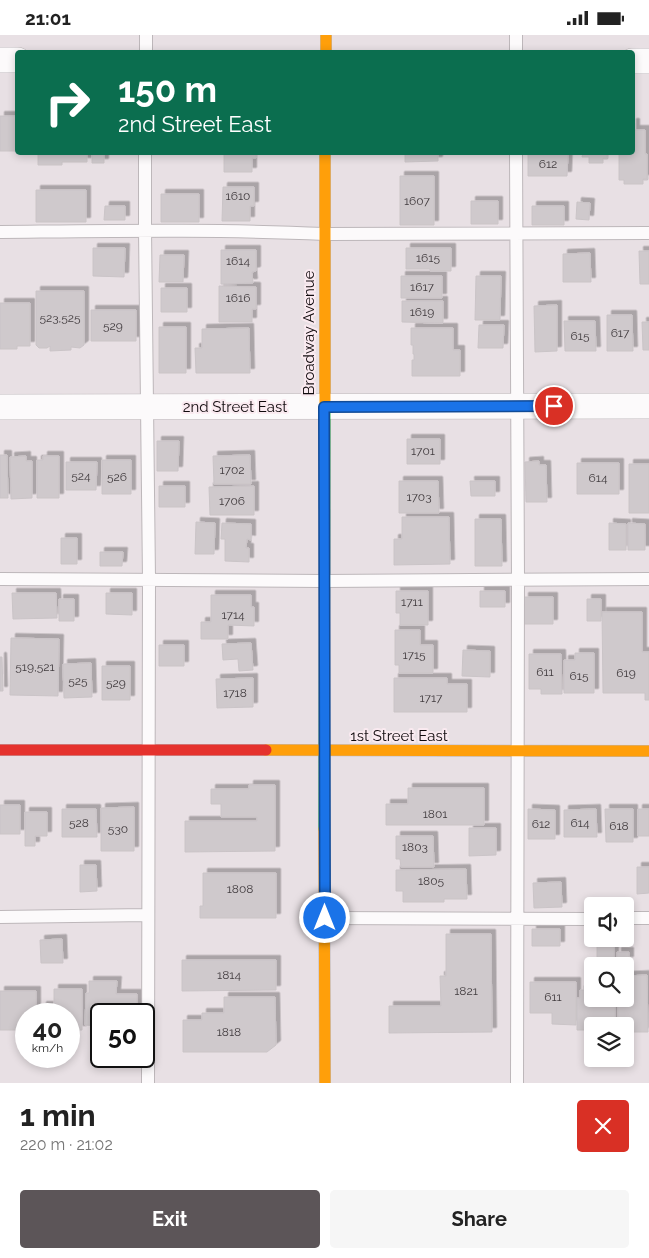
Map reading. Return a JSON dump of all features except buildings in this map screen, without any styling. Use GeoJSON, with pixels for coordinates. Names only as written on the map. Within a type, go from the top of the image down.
{"type":"FeatureCollection","features":[{"type":"Feature","properties":{"kind":"main road"},"geometry":{"type":"LineString","coordinates":[[326,35],[326,50]]}},
{"type":"Feature","properties":{"kind":"main road","name":"Broadway Avenue"},"geometry":{"type":"LineString","coordinates":[[325,155],[325,1083]]}},
{"type":"Feature","properties":{"kind":"main road","name":"1st Street East"},"geometry":{"type":"LineString","coordinates":[[0,751],[649,751]]}},
{"type":"Feature","properties":{"kind":"street"},"geometry":{"type":"LineString","coordinates":[[0,60],[15,60]]}},
{"type":"Feature","properties":{"kind":"street"},"geometry":{"type":"LineString","coordinates":[[635,61],[649,61]]}},
{"type":"Feature","properties":{"kind":"street","name":"2nd Street East"},"geometry":{"type":"LineString","coordinates":[[0,407],[649,406]]}},
{"type":"Feature","properties":{"kind":"lane"},"geometry":{"type":"LineString","coordinates":[[146,35],[146,50]]}},
{"type":"Feature","properties":{"kind":"lane"},"geometry":{"type":"LineString","coordinates":[[516,35],[516,50]]}},
{"type":"Feature","properties":{"kind":"lane"},"geometry":{"type":"LineString","coordinates":[[145,155],[144,230],[149,579],[148,1083]]}},
{"type":"Feature","properties":{"kind":"lane"},"geometry":{"type":"LineString","coordinates":[[516,155],[518,579],[517,1083]]}},
{"type":"Feature","properties":{"kind":"lane"},"geometry":{"type":"LineString","coordinates":[[0,232],[144,230],[325,234],[649,233]]}},
{"type":"Feature","properties":{"kind":"lane"},"geometry":{"type":"LineString","coordinates":[[0,579],[324,581],[649,579]]}},
{"type":"Feature","properties":{"kind":"lane"},"geometry":{"type":"LineString","coordinates":[[0,917],[147,915]]}},
{"type":"Feature","properties":{"kind":"lane"},"geometry":{"type":"LineString","coordinates":[[325,918],[584,919]]}},
{"type":"Feature","properties":{"kind":"lane"},"geometry":{"type":"LineString","coordinates":[[634,918],[649,918]]}},
{"type":"Feature","properties":{"kind":"traffic: fast"},"geometry":{"type":"LineString","coordinates":[[324,829],[325,410]]}},
{"type":"Feature","properties":{"kind":"traffic: slow"},"geometry":{"type":"LineString","coordinates":[[326,35],[326,50]]}},
{"type":"Feature","properties":{"kind":"traffic: slow"},"geometry":{"type":"LineString","coordinates":[[325,155],[325,410]]}},
{"type":"Feature","properties":{"kind":"traffic: slow"},"geometry":{"type":"LineString","coordinates":[[266,750],[649,751]]}},
{"type":"Feature","properties":{"kind":"traffic: slow"},"geometry":{"type":"LineString","coordinates":[[324,829],[325,1083]]}},
{"type":"Feature","properties":{"kind":"traffic: jam"},"geometry":{"type":"LineString","coordinates":[[0,750],[266,750]]}},
{"type":"Feature","properties":{"kind":"route"},"geometry":{"type":"LineString","coordinates":[[325,918],[324,407],[554,406]]}}]}
